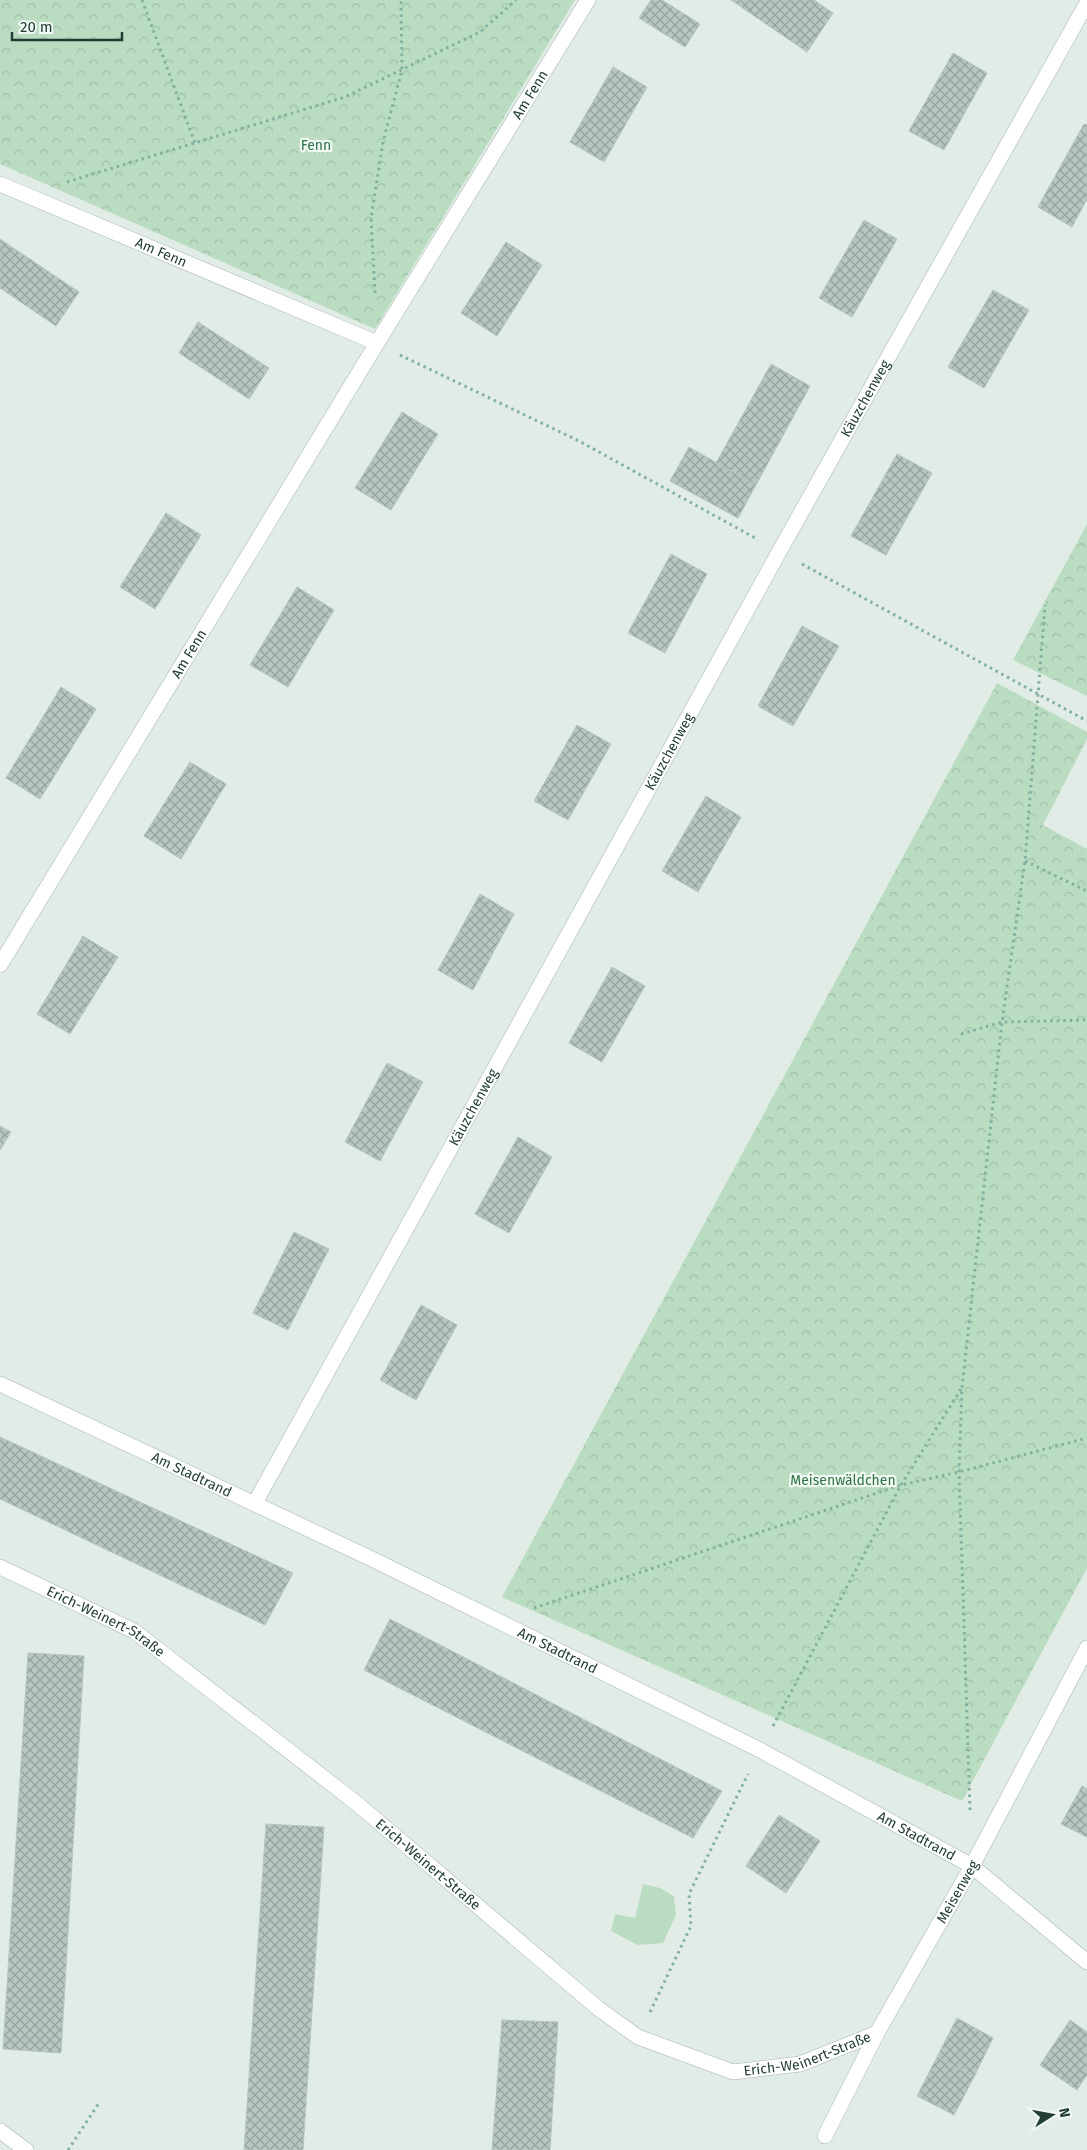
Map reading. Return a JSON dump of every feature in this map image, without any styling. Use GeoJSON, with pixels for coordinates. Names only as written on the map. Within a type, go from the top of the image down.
{"type":"FeatureCollection","features":[{"type":"Feature","properties":{"kind":"street","name":"Am Fenn"},"geometry":{"type":"LineString","coordinates":[[0,965],[377,343],[588,0]]}},
{"type":"Feature","properties":{"kind":"street","name":"Käuzchenweg"},"geometry":{"type":"LineString","coordinates":[[255,1503],[779,552],[1087,3]]}},
{"type":"Feature","properties":{"kind":"street","name":"Am Fenn"},"geometry":{"type":"LineString","coordinates":[[0,184],[377,343]]}},
{"type":"Feature","properties":{"kind":"street","name":"Am Stadtrand"},"geometry":{"type":"LineString","coordinates":[[0,1384],[255,1503],[760,1750],[972,1866],[1087,1962]]}},
{"type":"Feature","properties":{"kind":"street","name":"Erich-Weinert-Straße"},"geometry":{"type":"LineString","coordinates":[[0,1567],[134,1631],[355,1802],[599,2009],[638,2036],[733,2072],[800,2064],[878,2033]]}},
{"type":"Feature","properties":{"kind":"street","name":"Meisenweg"},"geometry":{"type":"LineString","coordinates":[[825,2136],[878,2033],[972,1866],[1087,1648]]}},
{"type":"Feature","properties":{"kind":"street"},"geometry":{"type":"LineString","coordinates":[[0,2131],[26,2150]]}},
{"type":"Feature","properties":{"kind":"path"},"geometry":{"type":"LineString","coordinates":[[142,0],[195,143]]}},
{"type":"Feature","properties":{"kind":"path"},"geometry":{"type":"LineString","coordinates":[[375,295],[371,218],[382,142],[402,70],[401,0]]}},
{"type":"Feature","properties":{"kind":"path"},"geometry":{"type":"LineString","coordinates":[[25,194],[345,97],[480,32],[516,0]]}},
{"type":"Feature","properties":{"kind":"path"},"geometry":{"type":"LineString","coordinates":[[377,343],[579,441],[1087,720]]}},
{"type":"Feature","properties":{"kind":"path"},"geometry":{"type":"LineString","coordinates":[[971,1817],[959,1472],[962,1388],[1002,1022],[1025,862],[1045,605]]}},
{"type":"Feature","properties":{"kind":"path"},"geometry":{"type":"LineString","coordinates":[[1025,862],[1087,891]]}},
{"type":"Feature","properties":{"kind":"path"},"geometry":{"type":"LineString","coordinates":[[961,1034],[1002,1022],[1087,1020]]}},
{"type":"Feature","properties":{"kind":"path"},"geometry":{"type":"LineString","coordinates":[[638,2036],[691,1926],[689,1894],[760,1750],[901,1485],[962,1388]]}},
{"type":"Feature","properties":{"kind":"path"},"geometry":{"type":"LineString","coordinates":[[498,1621],[901,1485],[959,1472],[1087,1438]]}},
{"type":"Feature","properties":{"kind":"path"},"geometry":{"type":"LineString","coordinates":[[68,2150],[99,2102]]}},
{"type":"Feature","properties":{"kind":"green space","name":"Fenn"},"geometry":{"type":"Polygon","coordinates":[[[0,0],[575,0],[375,329],[0,164],[0,0]]]}},
{"type":"Feature","properties":{"kind":"green space"},"geometry":{"type":"Polygon","coordinates":[[[1087,524],[1087,696],[1013,660],[1087,524]]]}},
{"type":"Feature","properties":{"kind":"green space","name":"Meisenwäldchen"},"geometry":{"type":"Polygon","coordinates":[[[997,683],[1087,732],[1087,739],[1043,825],[1087,849],[1087,1568],[962,1801],[502,1597],[997,683]]]}},
{"type":"Feature","properties":{"kind":"green space"},"geometry":{"type":"Polygon","coordinates":[[[643,1884],[660,1888],[674,1896],[676,1915],[663,1943],[638,1945],[611,1931],[615,1914],[635,1918],[643,1884]]]}},
{"type":"Feature","properties":{"kind":"building"},"geometry":{"type":"Polygon","coordinates":[[[651,0],[662,0],[700,24],[685,47],[639,18],[651,0]]]}},
{"type":"Feature","properties":{"kind":"building"},"geometry":{"type":"Polygon","coordinates":[[[731,0],[814,0],[833,13],[807,52],[731,0]]]}},
{"type":"Feature","properties":{"kind":"building"},"geometry":{"type":"Polygon","coordinates":[[[953,53],[987,73],[944,150],[909,131],[953,53]]]}},
{"type":"Feature","properties":{"kind":"building"},"geometry":{"type":"Polygon","coordinates":[[[613,67],[647,87],[604,162],[570,142],[613,67]]]}},
{"type":"Feature","properties":{"kind":"building"},"geometry":{"type":"Polygon","coordinates":[[[1084,124],[1087,125],[1087,199],[1072,227],[1038,207],[1084,124]]]}},
{"type":"Feature","properties":{"kind":"building"},"geometry":{"type":"Polygon","coordinates":[[[864,220],[897,239],[852,317],[819,298],[864,220]]]}},
{"type":"Feature","properties":{"kind":"building"},"geometry":{"type":"Polygon","coordinates":[[[0,239],[79,292],[56,326],[0,288],[0,239]]]}},
{"type":"Feature","properties":{"kind":"building"},"geometry":{"type":"Polygon","coordinates":[[[506,242],[542,265],[497,336],[461,313],[506,242]]]}},
{"type":"Feature","properties":{"kind":"building"},"geometry":{"type":"Polygon","coordinates":[[[993,290],[1029,310],[984,388],[948,367],[993,290]]]}},
{"type":"Feature","properties":{"kind":"building"},"geometry":{"type":"Polygon","coordinates":[[[198,322],[269,368],[249,399],[179,353],[198,322]]]}},
{"type":"Feature","properties":{"kind":"building"},"geometry":{"type":"Polygon","coordinates":[[[771,364],[810,386],[756,485],[716,463],[771,364]]]}},
{"type":"Feature","properties":{"kind":"building"},"geometry":{"type":"Polygon","coordinates":[[[402,412],[438,434],[391,510],[355,488],[402,412]]]}},
{"type":"Feature","properties":{"kind":"building"},"geometry":{"type":"Polygon","coordinates":[[[689,447],[756,485],[738,518],[670,481],[689,447]]]}},
{"type":"Feature","properties":{"kind":"building"},"geometry":{"type":"Polygon","coordinates":[[[897,454],[932,473],[886,555],[851,536],[897,454]]]}},
{"type":"Feature","properties":{"kind":"building"},"geometry":{"type":"Polygon","coordinates":[[[166,513],[201,535],[155,609],[120,587],[166,513]]]}},
{"type":"Feature","properties":{"kind":"building"},"geometry":{"type":"Polygon","coordinates":[[[671,554],[707,574],[665,653],[628,633],[671,554]]]}},
{"type":"Feature","properties":{"kind":"building"},"geometry":{"type":"Polygon","coordinates":[[[297,587],[334,610],[288,687],[250,665],[297,587]]]}},
{"type":"Feature","properties":{"kind":"building"},"geometry":{"type":"Polygon","coordinates":[[[802,626],[839,646],[793,726],[758,706],[802,626]]]}},
{"type":"Feature","properties":{"kind":"building"},"geometry":{"type":"Polygon","coordinates":[[[61,687],[96,709],[40,799],[6,778],[61,687]]]}},
{"type":"Feature","properties":{"kind":"building"},"geometry":{"type":"Polygon","coordinates":[[[577,725],[611,744],[568,820],[534,801],[577,725]]]}},
{"type":"Feature","properties":{"kind":"building"},"geometry":{"type":"Polygon","coordinates":[[[190,762],[226,784],[181,859],[144,836],[190,762]]]}},
{"type":"Feature","properties":{"kind":"building"},"geometry":{"type":"Polygon","coordinates":[[[706,796],[741,817],[698,892],[662,871],[706,796]]]}},
{"type":"Feature","properties":{"kind":"building"},"geometry":{"type":"Polygon","coordinates":[[[480,894],[514,914],[473,990],[438,970],[480,894]]]}},
{"type":"Feature","properties":{"kind":"building"},"geometry":{"type":"Polygon","coordinates":[[[83,936],[118,957],[70,1034],[37,1014],[83,936]]]}},
{"type":"Feature","properties":{"kind":"building"},"geometry":{"type":"Polygon","coordinates":[[[612,967],[645,986],[602,1062],[569,1043],[612,967]]]}},
{"type":"Feature","properties":{"kind":"building"},"geometry":{"type":"Polygon","coordinates":[[[387,1063],[423,1082],[380,1161],[345,1142],[387,1063]]]}},
{"type":"Feature","properties":{"kind":"building"},"geometry":{"type":"Polygon","coordinates":[[[0,1126],[11,1132],[0,1150],[0,1126]]]}},
{"type":"Feature","properties":{"kind":"building"},"geometry":{"type":"Polygon","coordinates":[[[518,1137],[552,1157],[509,1233],[475,1214],[518,1137]]]}},
{"type":"Feature","properties":{"kind":"building"},"geometry":{"type":"Polygon","coordinates":[[[294,1232],[329,1249],[288,1330],[253,1313],[294,1232]]]}},
{"type":"Feature","properties":{"kind":"building"},"geometry":{"type":"Polygon","coordinates":[[[421,1305],[457,1325],[416,1400],[380,1380],[421,1305]]]}},
{"type":"Feature","properties":{"kind":"building"},"geometry":{"type":"Polygon","coordinates":[[[0,1437],[293,1573],[265,1625],[0,1499],[0,1437]]]}},
{"type":"Feature","properties":{"kind":"building"},"geometry":{"type":"Polygon","coordinates":[[[390,1619],[722,1791],[693,1838],[364,1670],[390,1619]]]}},
{"type":"Feature","properties":{"kind":"building"},"geometry":{"type":"Polygon","coordinates":[[[28,1653],[84,1656],[61,2053],[3,2049],[28,1653]]]}},
{"type":"Feature","properties":{"kind":"building"},"geometry":{"type":"Polygon","coordinates":[[[1082,1786],[1087,1789],[1087,1837],[1061,1824],[1082,1786]]]}},
{"type":"Feature","properties":{"kind":"building"},"geometry":{"type":"Polygon","coordinates":[[[779,1815],[820,1841],[786,1893],[746,1866],[779,1815]]]}},
{"type":"Feature","properties":{"kind":"building"},"geometry":{"type":"Polygon","coordinates":[[[266,1824],[324,1827],[303,2150],[244,2150],[266,1824]]]}},
{"type":"Feature","properties":{"kind":"building"},"geometry":{"type":"Polygon","coordinates":[[[957,2018],[993,2038],[974,2077],[937,2057],[957,2018]]]}},
{"type":"Feature","properties":{"kind":"building"},"geometry":{"type":"Polygon","coordinates":[[[502,2020],[558,2022],[550,2150],[492,2150],[502,2020]]]}},
{"type":"Feature","properties":{"kind":"building"},"geometry":{"type":"Polygon","coordinates":[[[1070,2020],[1087,2032],[1087,2075],[1077,2090],[1040,2065],[1070,2020]]]}},
{"type":"Feature","properties":{"kind":"building"},"geometry":{"type":"Polygon","coordinates":[[[937,2057],[974,2077],[954,2115],[917,2096],[937,2057]]]}}]}
